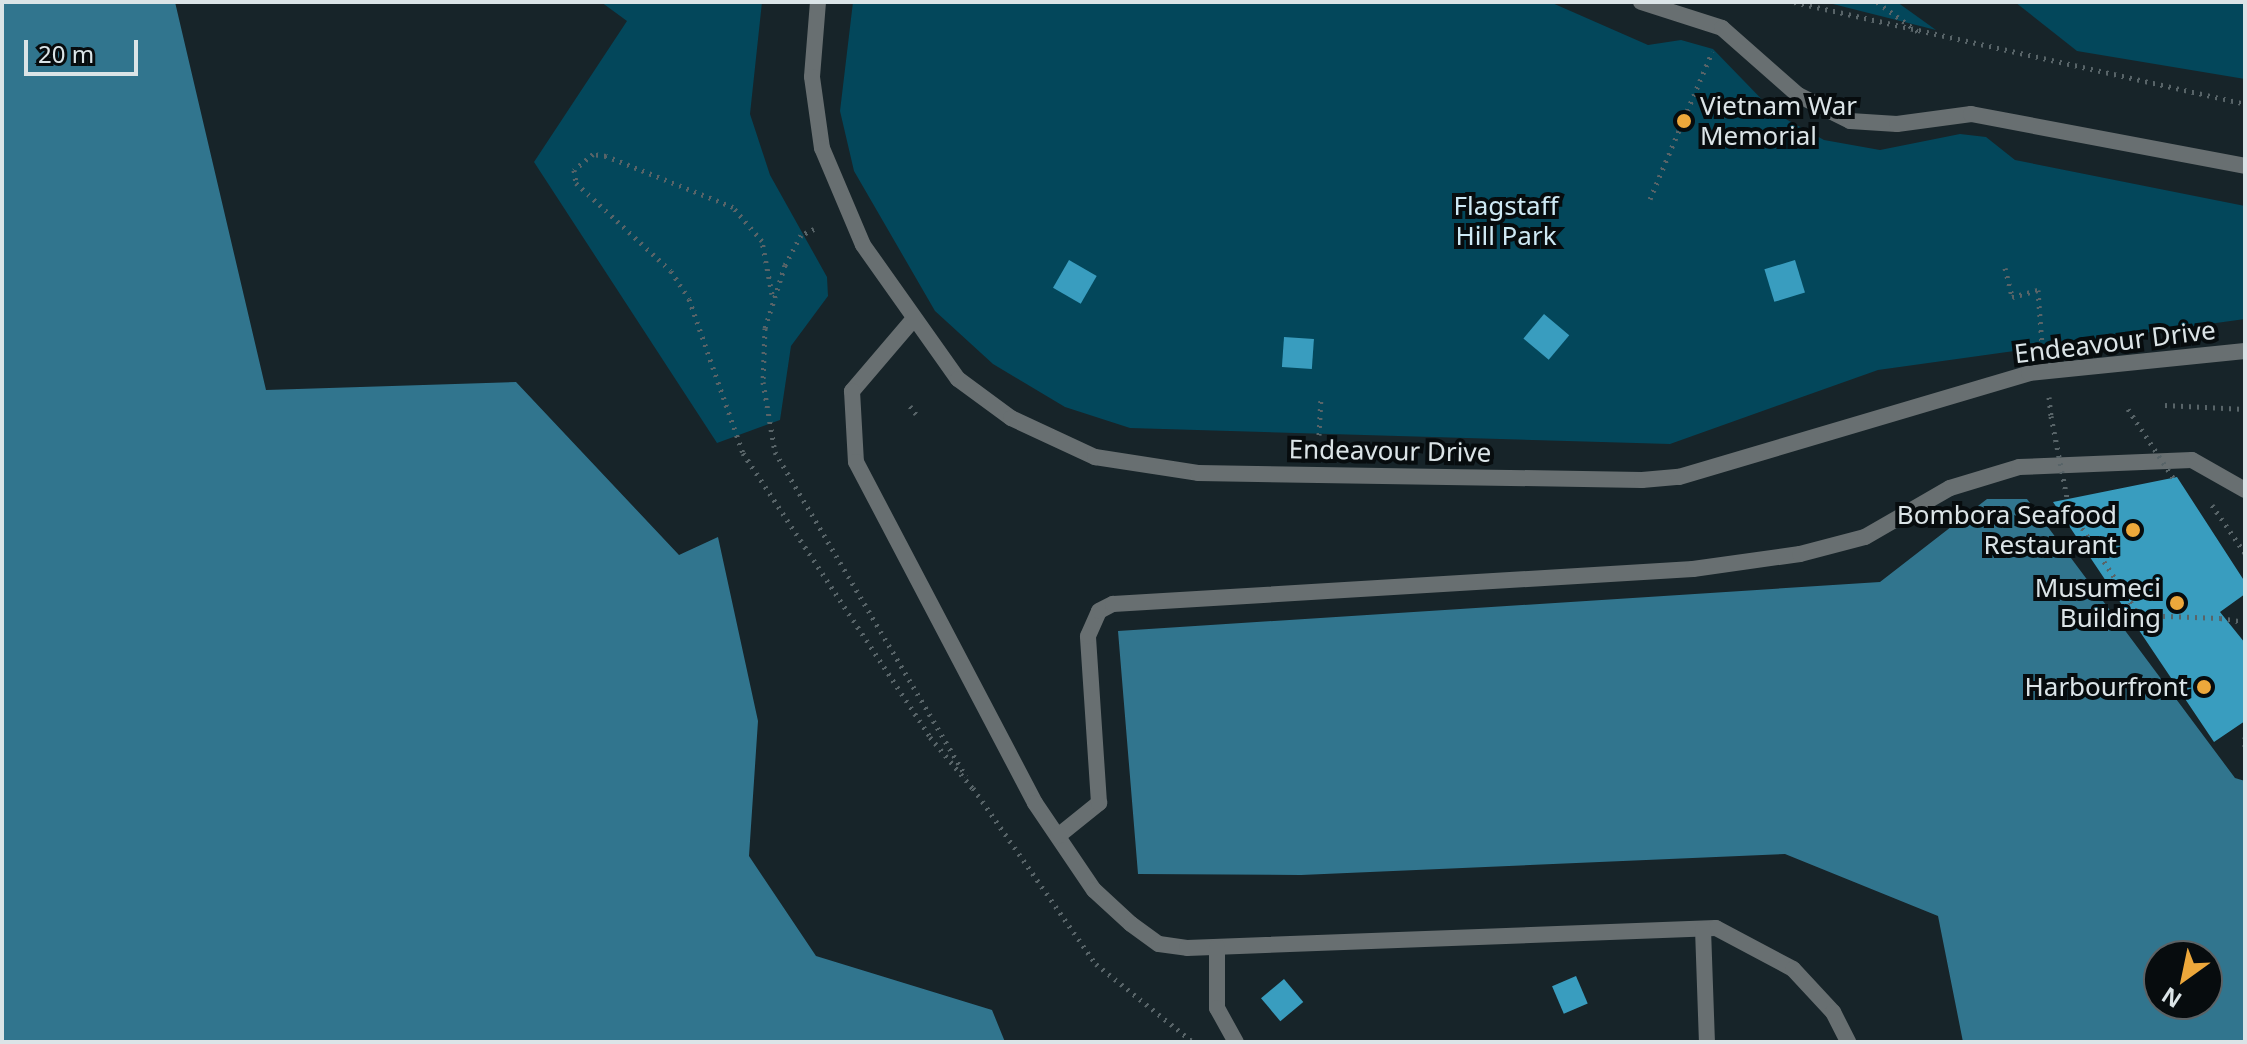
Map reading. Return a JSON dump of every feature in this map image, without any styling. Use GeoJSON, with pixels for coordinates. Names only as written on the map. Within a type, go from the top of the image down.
{"type":"FeatureCollection","features":[{"type":"Feature","properties":{"kind":"street","name":"Endeavour Drive"},"geometry":{"type":"LineString","coordinates":[[818,2],[812,77],[822,148],[863,245],[911,322],[958,379],[1053,441],[1145,468],[1198,473],[1679,477],[2029,373],[2245,351]]}},
{"type":"Feature","properties":{"kind":"street"},"geometry":{"type":"LineString","coordinates":[[1641,2],[1722,28],[1798,95],[1850,121],[1897,124],[1971,114],[2245,166]]}},
{"type":"Feature","properties":{"kind":"street"},"geometry":{"type":"LineString","coordinates":[[911,322],[852,391],[856,462],[1058,836],[1094,890],[1150,937],[1217,947],[1716,928],[1793,969],[1833,1012],[1848,1042]]}},
{"type":"Feature","properties":{"kind":"street"},"geometry":{"type":"LineString","coordinates":[[1058,836],[1099,803],[1088,636],[1091,622],[1113,604],[1693,569],[1800,554],[1865,537],[1950,488],[2019,467],[2192,460],[2245,490]]}},
{"type":"Feature","properties":{"kind":"street"},"geometry":{"type":"LineString","coordinates":[[1703,929],[1707,1042]]}},
{"type":"Feature","properties":{"kind":"street"},"geometry":{"type":"LineString","coordinates":[[1217,947],[1217,1008],[1236,1042]]}},
{"type":"Feature","properties":{"kind":"path"},"geometry":{"type":"LineString","coordinates":[[1794,2],[1924,36],[2245,104]]}},
{"type":"Feature","properties":{"kind":"path"},"geometry":{"type":"LineString","coordinates":[[1877,2],[1924,36]]}},
{"type":"Feature","properties":{"kind":"path"},"geometry":{"type":"LineString","coordinates":[[1650,199],[1722,28]]}},
{"type":"Feature","properties":{"kind":"path"},"geometry":{"type":"LineString","coordinates":[[975,791],[930,737],[743,453],[689,299],[671,271],[576,183],[574,170],[593,154],[606,156],[733,207],[762,241],[772,294],[763,382],[775,452],[975,791],[1096,964],[1193,1042]]}},
{"type":"Feature","properties":{"kind":"path"},"geometry":{"type":"LineString","coordinates":[[772,294],[801,235],[814,229]]}},
{"type":"Feature","properties":{"kind":"path"},"geometry":{"type":"LineString","coordinates":[[2005,268],[2012,297],[2038,290],[2042,349]]}},
{"type":"Feature","properties":{"kind":"path"},"geometry":{"type":"LineString","coordinates":[[2048,392],[2069,508],[2139,615],[2245,622]]}},
{"type":"Feature","properties":{"kind":"path"},"geometry":{"type":"LineString","coordinates":[[1319,435],[1321,396]]}},
{"type":"Feature","properties":{"kind":"path"},"geometry":{"type":"LineString","coordinates":[[2165,405],[2245,409]]}},
{"type":"Feature","properties":{"kind":"path"},"geometry":{"type":"LineString","coordinates":[[910,406],[916,414]]}},
{"type":"Feature","properties":{"kind":"path"},"geometry":{"type":"LineString","coordinates":[[2128,409],[2174,479]]}},
{"type":"Feature","properties":{"kind":"path"},"geometry":{"type":"LineString","coordinates":[[2245,737],[2245,748]]}},
{"type":"Feature","properties":{"kind":"green space"},"geometry":{"type":"Polygon","coordinates":[[[601,2],[762,2],[750,114],[770,175],[827,277],[828,296],[791,346],[780,420],[717,443],[534,162],[627,21],[601,2]]]}},
{"type":"Feature","properties":{"kind":"green space","name":"Flagstaff Hill Park"},"geometry":{"type":"Polygon","coordinates":[[[853,2],[1550,2],[1648,45],[1681,40],[1713,49],[1775,113],[1824,140],[1880,150],[1960,134],[1986,137],[2015,160],[2245,206],[2245,319],[1878,370],[1670,444],[1130,428],[1065,407],[993,364],[935,311],[854,171],[840,111],[853,2]]]}},
{"type":"Feature","properties":{"kind":"green space"},"geometry":{"type":"Polygon","coordinates":[[[1825,2],[1897,2],[1936,30],[1825,2]]]}},
{"type":"Feature","properties":{"kind":"green space"},"geometry":{"type":"Polygon","coordinates":[[[2015,2],[2245,2],[2245,79],[2077,51],[2015,2]]]}},
{"type":"Feature","properties":{"kind":"shaded area"},"geometry":{"type":"Polygon","coordinates":[[[2,2],[175,2],[266,390],[516,382],[679,555],[718,537],[758,721],[749,856],[816,956],[992,1010],[1005,1042],[2,1042],[2,2]]]}},
{"type":"Feature","properties":{"kind":"shaded area"},"geometry":{"type":"Polygon","coordinates":[[[1987,499],[2027,499],[2235,778],[2245,781],[2245,1042],[1963,1042],[1938,916],[1785,854],[1301,875],[1138,874],[1118,631],[1880,582],[1987,499]]]}},
{"type":"Feature","properties":{"kind":"building"},"geometry":{"type":"Polygon","coordinates":[[[1069,260],[1097,276],[1081,304],[1053,288],[1069,260]]]}},
{"type":"Feature","properties":{"kind":"building"},"geometry":{"type":"Polygon","coordinates":[[[1795,260],[1805,293],[1774,302],[1764,269],[1795,260]]]}},
{"type":"Feature","properties":{"kind":"building"},"geometry":{"type":"Polygon","coordinates":[[[1544,314],[1569,335],[1549,360],[1523,339],[1544,314]]]}},
{"type":"Feature","properties":{"kind":"building"},"geometry":{"type":"Polygon","coordinates":[[[1284,337],[1314,339],[1312,369],[1282,367],[1284,337]]]}},
{"type":"Feature","properties":{"kind":"building","name":"Musumeci Building"},"geometry":{"type":"Polygon","coordinates":[[[2177,477],[2245,582],[2245,594],[2220,612],[2245,643],[2245,721],[2214,742],[2053,502],[2177,477]]]}},
{"type":"Feature","properties":{"kind":"building"},"geometry":{"type":"Polygon","coordinates":[[[1576,976],[1588,1004],[1564,1014],[1552,986],[1576,976]]]}},
{"type":"Feature","properties":{"kind":"building"},"geometry":{"type":"Polygon","coordinates":[[[1284,979],[1303,1002],[1280,1021],[1261,998],[1284,979]]]}},
{"type":"Feature","properties":{"kind":"place","name":"Vietnam War Memorial"},"geometry":{"type":"Point","coordinates":[1684,121]}},
{"type":"Feature","properties":{"kind":"place","name":"Bombora Seafood Restaurant"},"geometry":{"type":"Point","coordinates":[2133,530]}},
{"type":"Feature","properties":{"kind":"place","name":"Musumeci Building"},"geometry":{"type":"Point","coordinates":[2177,603]}},
{"type":"Feature","properties":{"kind":"place","name":"Harbourfront"},"geometry":{"type":"Point","coordinates":[2204,687]}}]}
